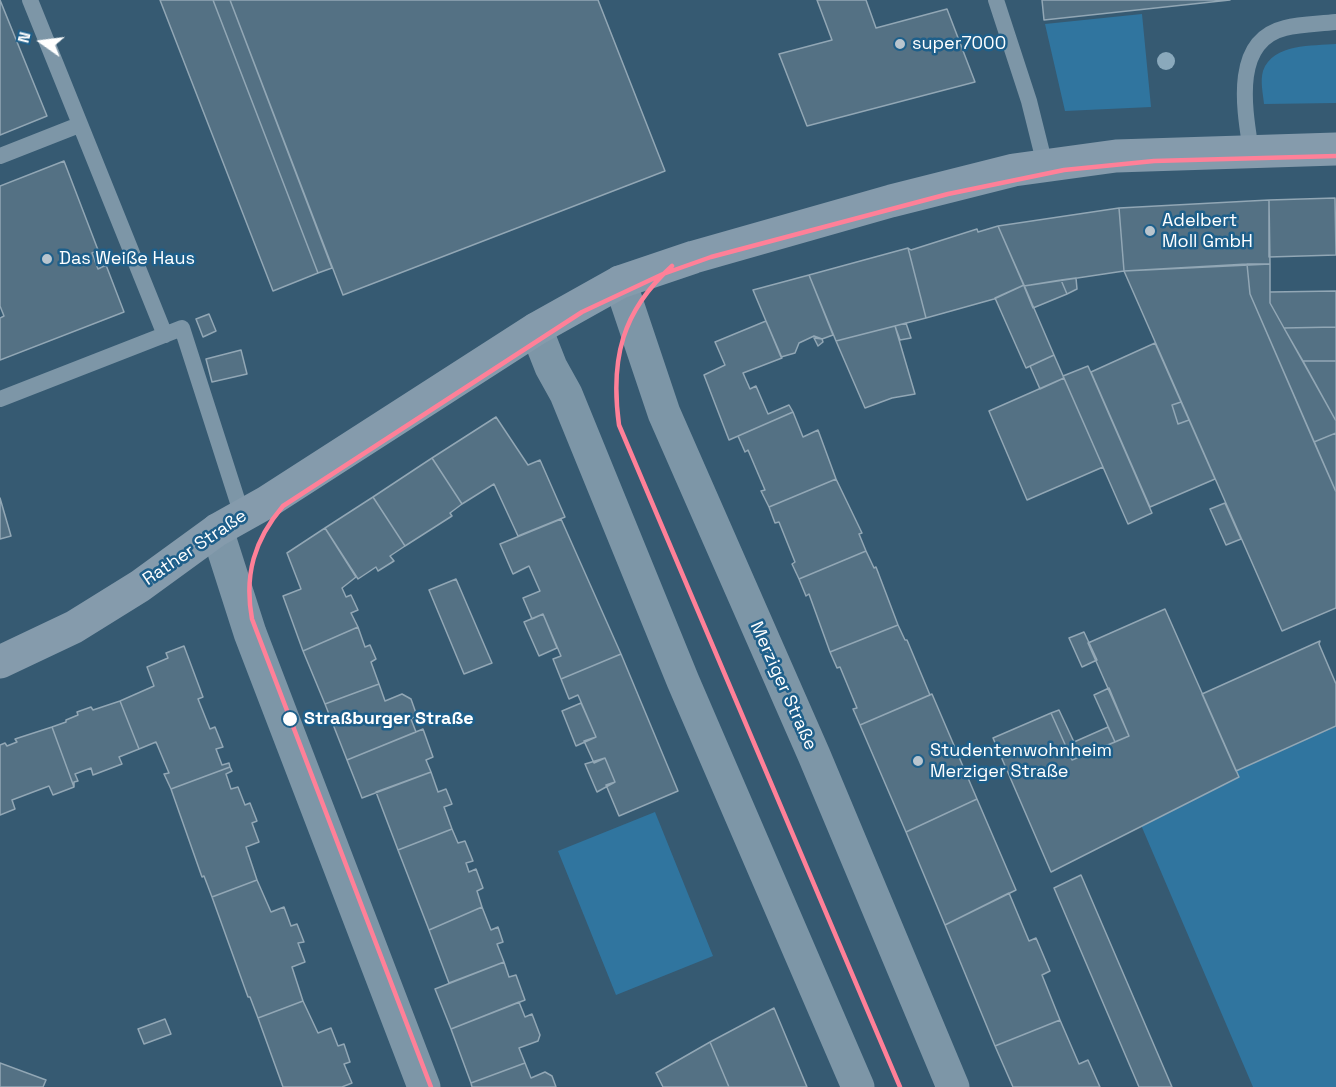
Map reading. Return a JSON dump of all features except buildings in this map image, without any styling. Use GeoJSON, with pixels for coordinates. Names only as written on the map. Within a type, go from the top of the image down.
{"type":"FeatureCollection","features":[{"type":"Feature","properties":{"kind":"street","name":"Rather Straße"},"geometry":{"type":"LineString","coordinates":[[0,662],[74,627],[140,586],[229,522],[536,328],[620,282],[694,257],[880,204],[1014,170],[1116,156],[1336,149]]}},
{"type":"Feature","properties":{"kind":"street","name":"Merziger Straße"},"geometry":{"type":"LineString","coordinates":[[620,282],[664,413],[814,755],[953,1087]]}},
{"type":"Feature","properties":{"kind":"street"},"geometry":{"type":"LineString","coordinates":[[536,328],[550,367],[566,394],[683,681],[858,1087]]}},
{"type":"Feature","properties":{"kind":"street"},"geometry":{"type":"LineString","coordinates":[[229,522],[254,644],[424,1087]]}},
{"type":"Feature","properties":{"kind":"lane"},"geometry":{"type":"LineString","coordinates":[[30,0],[165,335]]}},
{"type":"Feature","properties":{"kind":"lane"},"geometry":{"type":"LineString","coordinates":[[997,3],[1029,101],[1045,165]]}},
{"type":"Feature","properties":{"kind":"lane"},"geometry":{"type":"LineString","coordinates":[[1251,151],[1244,79],[1250,57],[1263,41],[1283,28],[1336,22]]}},
{"type":"Feature","properties":{"kind":"lane"},"geometry":{"type":"LineString","coordinates":[[0,156],[79,125]]}},
{"type":"Feature","properties":{"kind":"lane"},"geometry":{"type":"LineString","coordinates":[[0,399],[182,328],[229,522]]}},
{"type":"Feature","properties":{"kind":"shaded area"},"geometry":{"type":"Polygon","coordinates":[[[1142,14],[1151,107],[1065,111],[1045,24],[1142,14]]]}},
{"type":"Feature","properties":{"kind":"shaded area"},"geometry":{"type":"Polygon","coordinates":[[[1336,44],[1336,103],[1264,104],[1262,75],[1268,62],[1275,55],[1305,46],[1336,44]]]}},
{"type":"Feature","properties":{"kind":"shaded area"},"geometry":{"type":"Polygon","coordinates":[[[1336,726],[1336,1087],[1253,1087],[1141,825],[1239,777],[1236,771],[1336,726]]]}},
{"type":"Feature","properties":{"kind":"shaded area"},"geometry":{"type":"Polygon","coordinates":[[[655,812],[713,956],[616,995],[558,851],[655,812]]]}},
{"type":"Feature","properties":{"kind":"transit line"},"geometry":{"type":"LineString","coordinates":[[431,1087],[252,619],[249,588],[254,559],[265,532],[283,506],[582,312],[663,274],[711,257],[948,194],[1064,170],[1154,161],[1336,156]]}},
{"type":"Feature","properties":{"kind":"transit line"},"geometry":{"type":"LineString","coordinates":[[672,266],[641,301],[623,338],[616,379],[619,425],[900,1087]]}},
{"type":"Feature","properties":{"kind":"place","name":"super7000"},"geometry":{"type":"Point","coordinates":[900,44]}},
{"type":"Feature","properties":{"kind":"place","name":"Adelbert Moll GmbH"},"geometry":{"type":"Point","coordinates":[1150,231]}},
{"type":"Feature","properties":{"kind":"place","name":"Das Weiße Haus"},"geometry":{"type":"Point","coordinates":[47,259]}},
{"type":"Feature","properties":{"kind":"place","name":"Straßburger Straße"},"geometry":{"type":"Point","coordinates":[290,719]}},
{"type":"Feature","properties":{"kind":"place","name":"Studentenwohnheim Merziger Straße"},"geometry":{"type":"Point","coordinates":[918,761]}}]}
